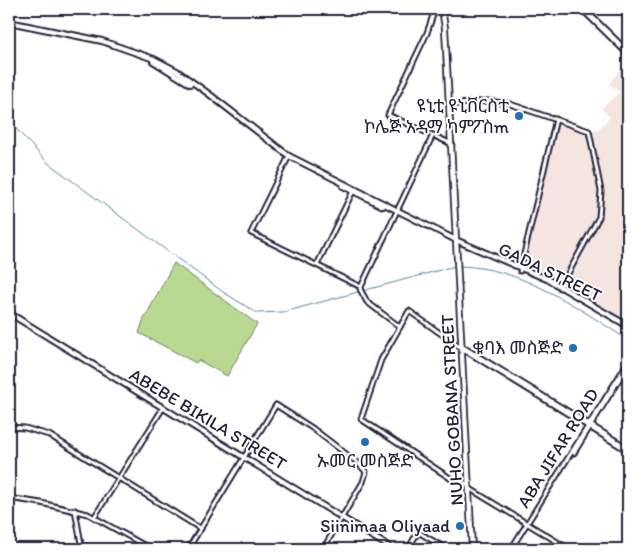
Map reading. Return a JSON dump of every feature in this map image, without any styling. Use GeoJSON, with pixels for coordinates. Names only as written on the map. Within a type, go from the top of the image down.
{"type":"FeatureCollection","features":[{"type":"Feature","properties":{"kind":"highway"},"geometry":{"type":"LineString","coordinates":[[583,9],[628,53]]}},
{"type":"Feature","properties":{"kind":"highway"},"geometry":{"type":"LineString","coordinates":[[588,9],[628,48]]}},
{"type":"Feature","properties":{"kind":"main road"},"geometry":{"type":"LineString","coordinates":[[442,9],[450,105]]}},
{"type":"Feature","properties":{"kind":"main road"},"geometry":{"type":"LineString","coordinates":[[446,9],[450,105]]}},
{"type":"Feature","properties":{"kind":"main road"},"geometry":{"type":"LineString","coordinates":[[9,23],[103,43],[146,58],[171,71],[200,91],[288,158],[353,190]]}},
{"type":"Feature","properties":{"kind":"main road"},"geometry":{"type":"LineString","coordinates":[[9,23],[102,41],[147,55],[178,72],[289,156],[353,190]]}},
{"type":"Feature","properties":{"kind":"main road","name":"NUHO GOBANA STREET"},"geometry":{"type":"LineString","coordinates":[[450,105],[461,347],[473,549]]}},
{"type":"Feature","properties":{"kind":"main road","name":"GADA STREET"},"geometry":{"type":"LineString","coordinates":[[353,190],[457,242],[560,287],[628,327]]}},
{"type":"Feature","properties":{"kind":"main road","name":"ABEBE BIKILA STREET"},"geometry":{"type":"LineString","coordinates":[[9,313],[393,549]]}},
{"type":"Feature","properties":{"kind":"street"},"geometry":{"type":"LineString","coordinates":[[435,9],[427,33],[388,115],[452,144]]}},
{"type":"Feature","properties":{"kind":"street"},"geometry":{"type":"LineString","coordinates":[[450,105],[496,102],[510,104],[589,131],[601,190],[600,210],[596,225],[560,287]]}},
{"type":"Feature","properties":{"kind":"street"},"geometry":{"type":"LineString","coordinates":[[520,270],[556,119]]}},
{"type":"Feature","properties":{"kind":"street"},"geometry":{"type":"LineString","coordinates":[[400,327],[362,296],[360,288],[433,135]]}},
{"type":"Feature","properties":{"kind":"street"},"geometry":{"type":"LineString","coordinates":[[288,158],[251,233],[360,288]]}},
{"type":"Feature","properties":{"kind":"street"},"geometry":{"type":"LineString","coordinates":[[317,265],[353,190]]}},
{"type":"Feature","properties":{"kind":"street"},"geometry":{"type":"LineString","coordinates":[[569,549],[472,490],[469,486],[453,480],[361,419],[381,360],[409,311],[461,347],[628,449]]}},
{"type":"Feature","properties":{"kind":"street","name":"ABA JIFAR ROAD"},"geometry":{"type":"LineString","coordinates":[[512,549],[628,362]]}},
{"type":"Feature","properties":{"kind":"street","name":"ABA JIFAR ROAD"},"geometry":{"type":"LineString","coordinates":[[589,426],[628,366]]}},
{"type":"Feature","properties":{"kind":"street"},"geometry":{"type":"LineString","coordinates":[[188,549],[276,405],[312,428],[365,469],[366,477],[323,549]]}},
{"type":"Feature","properties":{"kind":"street"},"geometry":{"type":"LineString","coordinates":[[95,516],[163,408]]}},
{"type":"Feature","properties":{"kind":"street"},"geometry":{"type":"LineString","coordinates":[[9,428],[25,428],[49,435],[201,529]]}},
{"type":"Feature","properties":{"kind":"street"},"geometry":{"type":"LineString","coordinates":[[9,498],[75,510],[95,516],[151,549]]}},
{"type":"Feature","properties":{"kind":"street"},"geometry":{"type":"LineString","coordinates":[[75,510],[82,549]]}},
{"type":"Feature","properties":{"kind":"street"},"geometry":{"type":"LineString","coordinates":[[408,549],[418,532],[447,549]]}},
{"type":"Feature","properties":{"kind":"shaded area"},"geometry":{"type":"Polygon","coordinates":[[[626,61],[628,63],[628,96],[625,100],[628,103],[628,322],[565,285],[523,266],[557,122],[597,131],[610,117],[601,108],[620,92],[609,84],[626,61]]]}},
{"type":"Feature","properties":{"kind":"green space"},"geometry":{"type":"Polygon","coordinates":[[[174,263],[257,324],[227,376],[198,360],[196,363],[139,333],[143,321],[174,263]]]}},
{"type":"Feature","properties":{"kind":"waterway"},"geometry":{"type":"LineString","coordinates":[[9,121],[48,163],[223,292],[257,313],[284,312],[455,266]]}},
{"type":"Feature","properties":{"kind":"waterway"},"geometry":{"type":"LineString","coordinates":[[459,266],[505,273],[527,281],[569,303],[628,340]]}},
{"type":"Feature","properties":{"kind":"place","name":"ዩኒቲ ዩኒቨርስቲ ኮሌጅ አዳማ ካምፖስm"},"geometry":{"type":"Point","coordinates":[519,116]}},
{"type":"Feature","properties":{"kind":"place","name":"ቁባእ መስጅድ"},"geometry":{"type":"Point","coordinates":[573,348]}},
{"type":"Feature","properties":{"kind":"place","name":"ኡመር መስጅድ"},"geometry":{"type":"Point","coordinates":[365,442]}},
{"type":"Feature","properties":{"kind":"place","name":"Siinimaa Oliyaad"},"geometry":{"type":"Point","coordinates":[460,526]}}]}
